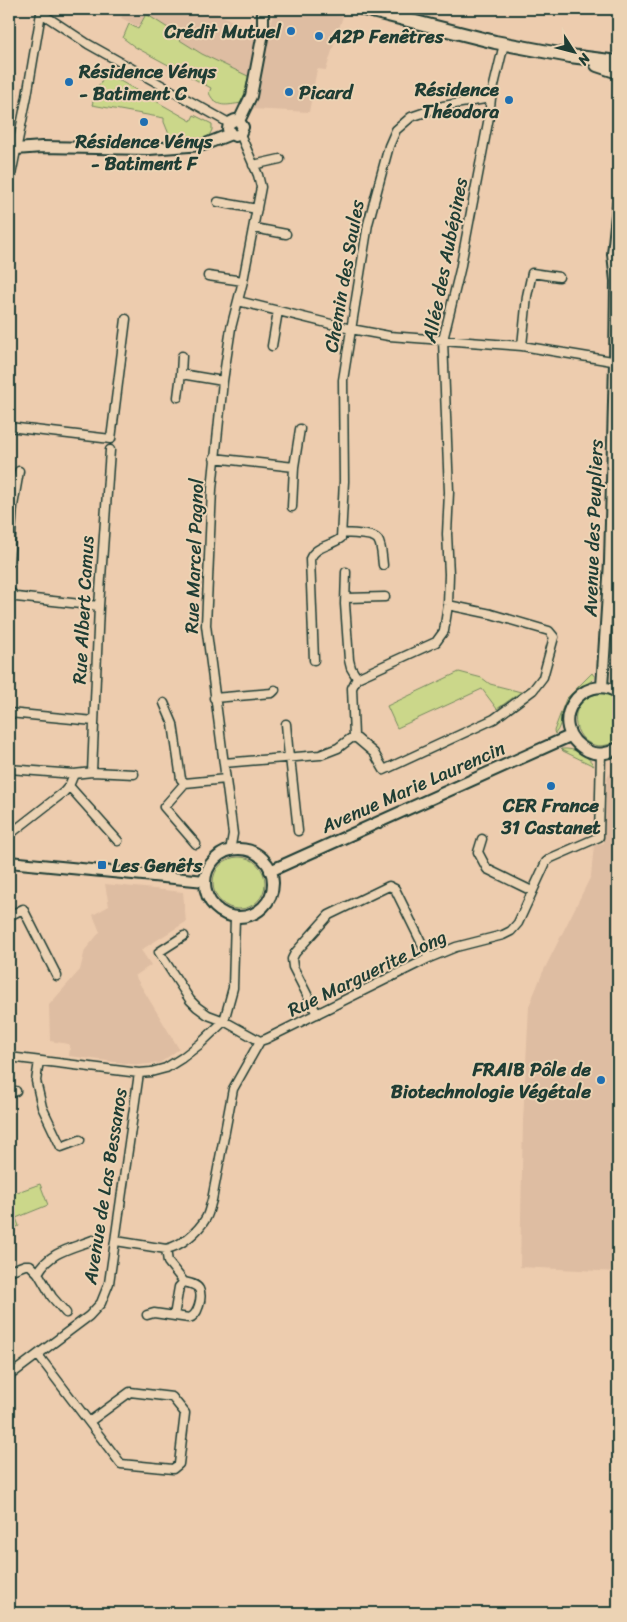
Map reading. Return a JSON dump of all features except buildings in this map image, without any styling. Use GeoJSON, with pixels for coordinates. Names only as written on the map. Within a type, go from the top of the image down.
{"type":"FeatureCollection","features":[{"type":"Feature","properties":{"kind":"main road"},"geometry":{"type":"LineString","coordinates":[[367,9],[504,44],[618,62]]}},
{"type":"Feature","properties":{"kind":"main road"},"geometry":{"type":"LineString","coordinates":[[571,56],[618,72]]}},
{"type":"Feature","properties":{"kind":"street"},"geometry":{"type":"LineString","coordinates":[[234,122],[251,96],[263,32],[263,10]]}},
{"type":"Feature","properties":{"kind":"street"},"geometry":{"type":"LineString","coordinates":[[9,185],[12,151],[29,86],[41,13],[88,44],[243,127],[236,134],[203,145],[149,148],[42,147],[12,151]]}},
{"type":"Feature","properties":{"kind":"street","name":"Allée des Aubépines"},"geometry":{"type":"LineString","coordinates":[[357,678],[436,642],[444,631],[448,605],[447,534],[449,492],[443,340],[460,270],[491,98],[504,44]]}},
{"type":"Feature","properties":{"kind":"street","name":"Chemin des Saules"},"geometry":{"type":"LineString","coordinates":[[342,533],[344,481],[343,380],[368,224],[384,161],[396,130],[411,117],[427,111],[491,98]]}},
{"type":"Feature","properties":{"kind":"street","name":"Rue Marcel Pagnol"},"geometry":{"type":"LineString","coordinates":[[230,851],[233,834],[206,625],[214,458],[222,381],[231,328],[243,281],[261,187],[254,164],[236,134]]}},
{"type":"Feature","properties":{"kind":"street"},"geometry":{"type":"LineString","coordinates":[[254,164],[280,160]]}},
{"type":"Feature","properties":{"kind":"street"},"geometry":{"type":"LineString","coordinates":[[218,202],[257,209]]}},
{"type":"Feature","properties":{"kind":"street","name":"Avenue des Peupliers"},"geometry":{"type":"LineString","coordinates":[[602,687],[610,562],[617,362],[616,281],[613,254],[618,205]]}},
{"type":"Feature","properties":{"kind":"street"},"geometry":{"type":"LineString","coordinates":[[254,228],[286,234]]}},
{"type":"Feature","properties":{"kind":"street","name":"Avenue des Peupliers"},"geometry":{"type":"LineString","coordinates":[[616,281],[618,265]]}},
{"type":"Feature","properties":{"kind":"street"},"geometry":{"type":"LineString","coordinates":[[522,346],[527,296],[532,273],[559,277]]}},
{"type":"Feature","properties":{"kind":"street"},"geometry":{"type":"LineString","coordinates":[[208,276],[243,281]]}},
{"type":"Feature","properties":{"kind":"street"},"geometry":{"type":"LineString","coordinates":[[238,302],[389,336],[522,346],[617,362]]}},
{"type":"Feature","properties":{"kind":"street"},"geometry":{"type":"LineString","coordinates":[[272,346],[278,311]]}},
{"type":"Feature","properties":{"kind":"street"},"geometry":{"type":"LineString","coordinates":[[9,427],[111,440],[126,319]]}},
{"type":"Feature","properties":{"kind":"street"},"geometry":{"type":"LineString","coordinates":[[178,397],[182,356]]}},
{"type":"Feature","properties":{"kind":"street"},"geometry":{"type":"LineString","coordinates":[[181,374],[222,381]]}},
{"type":"Feature","properties":{"kind":"street"},"geometry":{"type":"LineString","coordinates":[[292,506],[294,467],[300,429]]}},
{"type":"Feature","properties":{"kind":"street","name":"Rue Albert Camus"},"geometry":{"type":"LineString","coordinates":[[92,772],[99,606],[110,450]]}},
{"type":"Feature","properties":{"kind":"street"},"geometry":{"type":"LineString","coordinates":[[214,458],[294,467]]}},
{"type":"Feature","properties":{"kind":"street"},"geometry":{"type":"LineString","coordinates":[[9,562],[11,505],[20,472]]}},
{"type":"Feature","properties":{"kind":"street"},"geometry":{"type":"LineString","coordinates":[[314,660],[310,559],[316,550],[335,542],[341,538],[342,533],[366,536],[377,539],[379,542],[383,565]]}},
{"type":"Feature","properties":{"kind":"street"},"geometry":{"type":"LineString","coordinates":[[346,572],[349,660],[357,678],[352,688],[354,736],[374,753],[384,770],[494,719],[533,690],[543,677],[554,637],[549,631],[491,614],[448,605]]}},
{"type":"Feature","properties":{"kind":"street"},"geometry":{"type":"LineString","coordinates":[[9,591],[16,598],[99,606]]}},
{"type":"Feature","properties":{"kind":"street"},"geometry":{"type":"LineString","coordinates":[[346,598],[385,597]]}},
{"type":"Feature","properties":{"kind":"street"},"geometry":{"type":"LineString","coordinates":[[618,693],[602,687],[585,691],[575,699],[568,715],[570,736],[578,745],[592,753],[608,753],[618,748]]}},
{"type":"Feature","properties":{"kind":"street"},"geometry":{"type":"LineString","coordinates":[[214,698],[272,693],[275,690]]}},
{"type":"Feature","properties":{"kind":"street"},"geometry":{"type":"LineString","coordinates":[[164,703],[173,724],[181,779],[185,783]]}},
{"type":"Feature","properties":{"kind":"street"},"geometry":{"type":"LineString","coordinates":[[9,714],[94,721]]}},
{"type":"Feature","properties":{"kind":"street"},"geometry":{"type":"LineString","coordinates":[[286,724],[298,830]]}},
{"type":"Feature","properties":{"kind":"street"},"geometry":{"type":"LineString","coordinates":[[224,763],[320,755],[338,748],[354,736]]}},
{"type":"Feature","properties":{"kind":"street","name":"Avenue Marie Laurencin"},"geometry":{"type":"LineString","coordinates":[[270,871],[570,736]]}},
{"type":"Feature","properties":{"kind":"street","name":"Rue Marguerite Long"},"geometry":{"type":"LineString","coordinates":[[260,1040],[266,1039],[318,1014],[429,958],[456,947],[511,932],[518,923],[546,862],[550,858],[599,837],[601,753]]}},
{"type":"Feature","properties":{"kind":"street"},"geometry":{"type":"LineString","coordinates":[[9,769],[74,774],[92,772],[134,774]]}},
{"type":"Feature","properties":{"kind":"street"},"geometry":{"type":"LineString","coordinates":[[14,831],[69,786],[74,774]]}},
{"type":"Feature","properties":{"kind":"street"},"geometry":{"type":"LineString","coordinates":[[196,844],[164,807],[185,783],[226,779]]}},
{"type":"Feature","properties":{"kind":"street"},"geometry":{"type":"LineString","coordinates":[[69,786],[118,841]]}},
{"type":"Feature","properties":{"kind":"street"},"geometry":{"type":"LineString","coordinates":[[482,839],[478,852],[487,869],[532,891]]}},
{"type":"Feature","properties":{"kind":"street"},"geometry":{"type":"LineString","coordinates":[[247,850],[261,858],[270,871],[273,884],[270,897],[263,907],[254,914],[235,917],[222,913],[214,906],[207,894],[206,874],[220,855],[230,851],[247,850]]}},
{"type":"Feature","properties":{"kind":"street"},"geometry":{"type":"LineString","coordinates":[[9,862],[205,881]]}},
{"type":"Feature","properties":{"kind":"street"},"geometry":{"type":"LineString","coordinates":[[318,1014],[292,967],[292,959],[295,952],[329,915],[360,899],[390,886],[395,889],[429,958]]}},
{"type":"Feature","properties":{"kind":"street"},"geometry":{"type":"LineString","coordinates":[[9,916],[24,910],[57,976]]}},
{"type":"Feature","properties":{"kind":"street"},"geometry":{"type":"LineString","coordinates":[[224,1020],[232,988],[235,917]]}},
{"type":"Feature","properties":{"kind":"street"},"geometry":{"type":"LineString","coordinates":[[116,1241],[166,1249],[173,1248],[199,1228],[207,1217],[212,1200],[233,1089],[260,1040],[224,1020],[208,1015],[190,1000],[159,952],[184,936]]}},
{"type":"Feature","properties":{"kind":"street","name":"Avenue de Las Bessanos"},"geometry":{"type":"LineString","coordinates":[[9,1376],[89,1316],[101,1302],[109,1283],[116,1241],[139,1074],[166,1068],[182,1058],[200,1044],[224,1020]]}},
{"type":"Feature","properties":{"kind":"street"},"geometry":{"type":"LineString","coordinates":[[9,1057],[139,1074]]}},
{"type":"Feature","properties":{"kind":"street"},"geometry":{"type":"LineString","coordinates":[[39,1061],[36,1081],[42,1107],[61,1147],[80,1140]]}},
{"type":"Feature","properties":{"kind":"street"},"geometry":{"type":"LineString","coordinates":[[38,1273],[42,1265],[57,1254],[93,1240]]}},
{"type":"Feature","properties":{"kind":"street"},"geometry":{"type":"LineString","coordinates":[[147,1315],[154,1313],[189,1318],[197,1313],[200,1295],[199,1288],[194,1284],[184,1282],[168,1262],[166,1249]]}},
{"type":"Feature","properties":{"kind":"street"},"geometry":{"type":"LineString","coordinates":[[9,1271],[30,1265],[38,1273],[52,1297],[66,1313]]}},
{"type":"Feature","properties":{"kind":"street"},"geometry":{"type":"LineString","coordinates":[[174,1316],[179,1287],[184,1282]]}},
{"type":"Feature","properties":{"kind":"street"},"geometry":{"type":"LineString","coordinates":[[38,1355],[89,1422],[121,1464],[173,1469],[179,1464],[185,1413],[172,1397],[130,1392],[89,1422]]}},
{"type":"Feature","properties":{"kind":"shaded area"},"geometry":{"type":"Polygon","coordinates":[[[126,9],[209,9],[266,38],[275,9],[303,9],[343,16],[326,70],[317,69],[309,112],[251,109],[255,84],[121,18],[126,9]]]}},
{"type":"Feature","properties":{"kind":"shaded area"},"geometry":{"type":"Polygon","coordinates":[[[618,766],[618,1272],[520,1267],[523,1121],[529,1006],[542,974],[591,876],[594,845],[604,843],[607,777],[618,766]]]}},
{"type":"Feature","properties":{"kind":"shaded area"},"geometry":{"type":"Polygon","coordinates":[[[105,884],[183,892],[186,922],[141,950],[151,965],[135,976],[179,1049],[160,1063],[139,1065],[69,1056],[70,1046],[68,1044],[50,1041],[49,1005],[80,970],[85,950],[100,932],[93,915],[109,906],[105,884]]]}},
{"type":"Feature","properties":{"kind":"green space"},"geometry":{"type":"Polygon","coordinates":[[[146,14],[168,28],[178,39],[202,54],[250,77],[242,103],[223,105],[215,102],[209,93],[211,88],[135,47],[123,38],[129,24],[138,29],[146,14]]]}},
{"type":"Feature","properties":{"kind":"green space"},"geometry":{"type":"Polygon","coordinates":[[[106,73],[191,121],[194,115],[212,124],[212,130],[208,138],[192,143],[173,144],[164,118],[92,105],[96,91],[106,73]]]}},
{"type":"Feature","properties":{"kind":"green space"},"geometry":{"type":"Polygon","coordinates":[[[9,92],[17,93],[9,142],[9,92]]]}},
{"type":"Feature","properties":{"kind":"green space"},"geometry":{"type":"Polygon","coordinates":[[[459,672],[482,678],[490,684],[521,692],[497,709],[482,689],[397,728],[387,706],[459,672]]]}},
{"type":"Feature","properties":{"kind":"green space"},"geometry":{"type":"Polygon","coordinates":[[[592,673],[595,677],[575,690],[592,673]]]}},
{"type":"Feature","properties":{"kind":"green space"},"geometry":{"type":"Polygon","coordinates":[[[575,690],[567,700],[560,725],[555,734],[554,731],[566,699],[575,690]]]}},
{"type":"Feature","properties":{"kind":"green space"},"geometry":{"type":"Polygon","coordinates":[[[604,693],[613,695],[618,699],[618,740],[604,746],[591,744],[582,738],[577,728],[576,716],[579,706],[589,697],[604,693]]]}},
{"type":"Feature","properties":{"kind":"green space"},"geometry":{"type":"Polygon","coordinates":[[[561,749],[580,753],[588,758],[594,766],[563,751],[561,749]]]}},
{"type":"Feature","properties":{"kind":"green space"},"geometry":{"type":"Polygon","coordinates":[[[234,857],[244,857],[258,864],[265,878],[265,888],[258,902],[244,909],[234,909],[224,905],[217,898],[213,888],[213,878],[217,868],[224,861],[234,857]]]}},
{"type":"Feature","properties":{"kind":"green space"},"geometry":{"type":"Polygon","coordinates":[[[40,1184],[48,1205],[16,1218],[19,1226],[9,1231],[9,1195],[40,1184]]]}},
{"type":"Feature","properties":{"kind":"place","name":"Crédit Mutuel"},"geometry":{"type":"Point","coordinates":[291,31]}},
{"type":"Feature","properties":{"kind":"place","name":"A2P Fenêtres"},"geometry":{"type":"Point","coordinates":[319,36]}},
{"type":"Feature","properties":{"kind":"place","name":"Résidence Vénys - Batiment C"},"geometry":{"type":"Point","coordinates":[69,82]}},
{"type":"Feature","properties":{"kind":"place","name":"Picard"},"geometry":{"type":"Point","coordinates":[289,92]}},
{"type":"Feature","properties":{"kind":"place","name":"Résidence Théodora"},"geometry":{"type":"Point","coordinates":[509,100]}},
{"type":"Feature","properties":{"kind":"place","name":"Résidence Vénys - Batiment F"},"geometry":{"type":"Point","coordinates":[144,122]}},
{"type":"Feature","properties":{"kind":"place","name":"CER France 31 Castanet"},"geometry":{"type":"Point","coordinates":[551,786]}},
{"type":"Feature","properties":{"kind":"place","name":"Les Genêts"},"geometry":{"type":"Point","coordinates":[102,865]}},
{"type":"Feature","properties":{"kind":"place","name":"FRAIB Pôle de Biotechnologie Végétale"},"geometry":{"type":"Point","coordinates":[601,1080]}}]}
